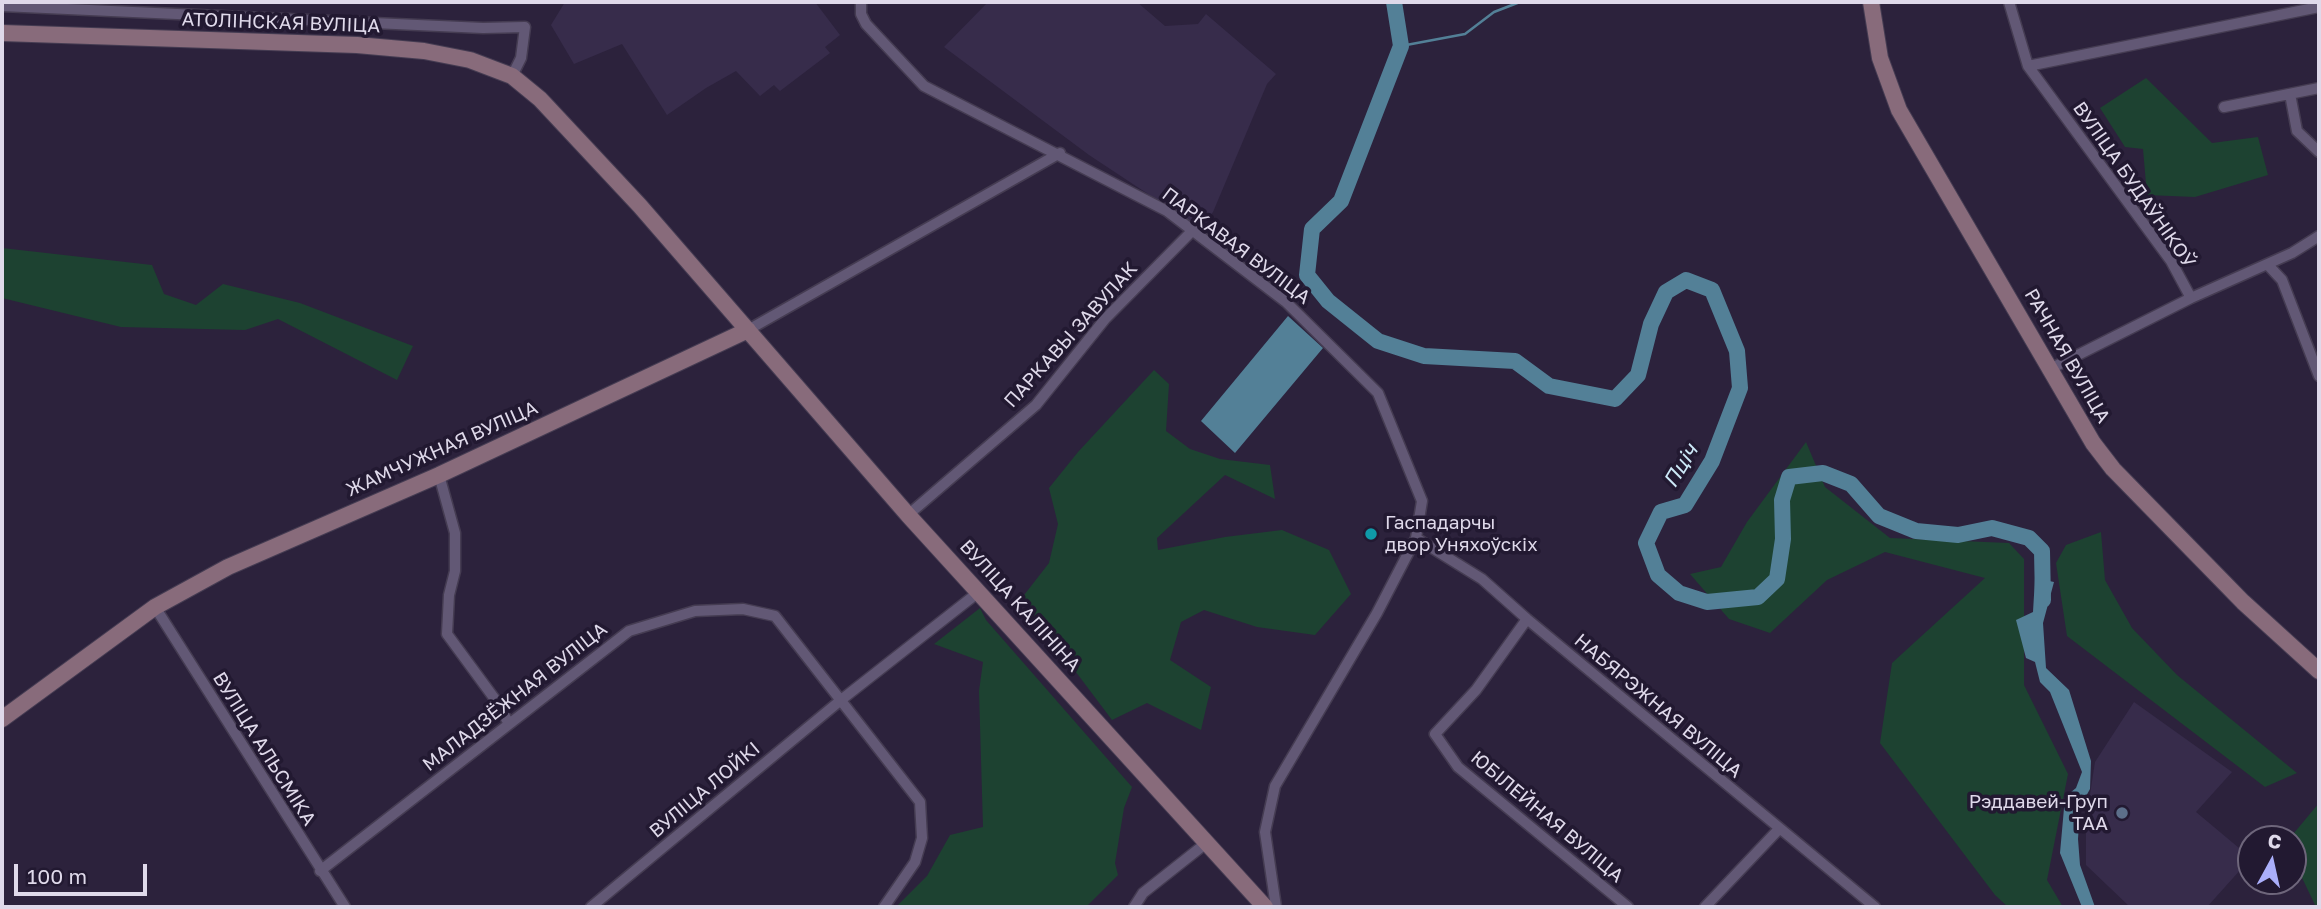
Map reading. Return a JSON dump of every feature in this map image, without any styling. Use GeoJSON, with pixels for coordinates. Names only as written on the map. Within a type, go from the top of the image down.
{"type":"FeatureCollection","features":[{"type":"Feature","properties":{"kind":"street","name":"ПАРКАВАЯ ВУЛІЦА"},"geometry":{"type":"LineString","coordinates":[[861,2],[861,14],[866,24],[924,86],[981,118],[1060,153],[1167,211],[1286,302],[1378,393],[1422,500],[1416,538],[1377,613],[1275,786],[1265,832],[1276,907]]}},
{"type":"Feature","properties":{"kind":"street","name":"РАЧНАЯ ВУЛІЦА"},"geometry":{"type":"LineString","coordinates":[[1871,2],[1880,58],[1899,110],[2093,443],[2113,469],[2243,602],[2319,671]]}},
{"type":"Feature","properties":{"kind":"street","name":"ВУЛІЦА БУДАЎНІКОЎ"},"geometry":{"type":"LineString","coordinates":[[2009,2],[2028,66],[2171,261],[2190,298],[2268,265],[2319,236]]}},
{"type":"Feature","properties":{"kind":"street","name":"АТОЛІНСКАЯ ВУЛІЦА"},"geometry":{"type":"LineString","coordinates":[[2,6],[174,8],[483,28],[525,27],[521,58],[512,76]]}},
{"type":"Feature","properties":{"kind":"street"},"geometry":{"type":"LineString","coordinates":[[2028,66],[2319,7]]}},
{"type":"Feature","properties":{"kind":"street","name":"АТОЛІНСКАЯ ВУЛІЦА"},"geometry":{"type":"LineString","coordinates":[[2,33],[357,45],[424,51],[470,60],[512,76],[541,99],[640,206],[748,330]]}},
{"type":"Feature","properties":{"kind":"street"},"geometry":{"type":"LineString","coordinates":[[2224,107],[2319,88]]}},
{"type":"Feature","properties":{"kind":"street"},"geometry":{"type":"LineString","coordinates":[[2290,94],[2297,131],[2319,152]]}},
{"type":"Feature","properties":{"kind":"street"},"geometry":{"type":"LineString","coordinates":[[748,330],[1060,153]]}},
{"type":"Feature","properties":{"kind":"street","name":"ПАРКАВЫ ЗАВУЛАК"},"geometry":{"type":"LineString","coordinates":[[908,515],[1037,405],[1105,319],[1193,230]]}},
{"type":"Feature","properties":{"kind":"street"},"geometry":{"type":"LineString","coordinates":[[2268,265],[2282,280],[2319,376]]}},
{"type":"Feature","properties":{"kind":"street"},"geometry":{"type":"LineString","coordinates":[[2050,369],[2190,298]]}},
{"type":"Feature","properties":{"kind":"street","name":"ЖАМЧУЖНАЯ ВУЛІЦА"},"geometry":{"type":"LineString","coordinates":[[2,719],[155,607],[228,567],[439,475],[748,330]]}},
{"type":"Feature","properties":{"kind":"street","name":"ВУЛІЦА КАЛІНІНА"},"geometry":{"type":"LineString","coordinates":[[748,330],[908,515],[1265,907]]}},
{"type":"Feature","properties":{"kind":"street"},"geometry":{"type":"LineString","coordinates":[[439,475],[456,533],[455,571],[449,595],[447,634],[497,702],[509,724]]}},
{"type":"Feature","properties":{"kind":"street","name":"НАБЯРЭЖНАЯ ВУЛІЦА"},"geometry":{"type":"LineString","coordinates":[[1416,538],[1482,579],[1875,907]]}},
{"type":"Feature","properties":{"kind":"street","name":"ВУЛІЦА ЛОЙКІ"},"geometry":{"type":"LineString","coordinates":[[591,907],[841,700],[980,591]]}},
{"type":"Feature","properties":{"kind":"street","name":"ВУЛІЦА АЛЬСМІКА"},"geometry":{"type":"LineString","coordinates":[[155,607],[345,907]]}},
{"type":"Feature","properties":{"kind":"street","name":"МАЛАДЗЁЖНАЯ ВУЛІЦА"},"geometry":{"type":"LineString","coordinates":[[320,871],[629,631],[695,611],[743,609],[775,617],[841,700]]}},
{"type":"Feature","properties":{"kind":"street","name":"ЮБІЛЕЙНАЯ ВУЛІЦА"},"geometry":{"type":"LineString","coordinates":[[1527,619],[1476,690],[1435,734],[1458,766],[1628,907]]}},
{"type":"Feature","properties":{"kind":"street"},"geometry":{"type":"LineString","coordinates":[[841,700],[919,802],[922,838],[915,862],[884,907]]}},
{"type":"Feature","properties":{"kind":"street"},"geometry":{"type":"LineString","coordinates":[[1705,907],[1779,829]]}},
{"type":"Feature","properties":{"kind":"street"},"geometry":{"type":"LineString","coordinates":[[1134,907],[1143,893],[1205,844]]}},
{"type":"Feature","properties":{"kind":"shaded area"},"geometry":{"type":"Polygon","coordinates":[[[565,2],[815,2],[840,35],[825,47],[830,53],[780,91],[774,85],[760,96],[736,71],[667,115],[622,44],[574,64],[551,25],[565,2]]]}},
{"type":"Feature","properties":{"kind":"shaded area"},"geometry":{"type":"Polygon","coordinates":[[[988,2],[1137,2],[1165,26],[1198,24],[1206,14],[1276,74],[1267,84],[1213,212],[1201,229],[1089,155],[944,47],[988,2]]]}},
{"type":"Feature","properties":{"kind":"shaded area"},"geometry":{"type":"Polygon","coordinates":[[[2134,702],[2232,772],[2196,812],[2237,846],[2237,874],[2207,907],[2130,907],[2086,865],[2086,820],[2095,762],[2134,702]]]}},
{"type":"Feature","properties":{"kind":"green space"},"geometry":{"type":"Polygon","coordinates":[[[2146,78],[2212,143],[2258,137],[2268,175],[2195,197],[2147,195],[2143,149],[2125,147],[2100,108],[2146,78]]]}},
{"type":"Feature","properties":{"kind":"green space"},"geometry":{"type":"Polygon","coordinates":[[[2,248],[152,265],[164,294],[196,305],[223,284],[300,303],[413,346],[397,380],[278,319],[245,330],[121,327],[2,298],[2,248]]]}},
{"type":"Feature","properties":{"kind":"green space"},"geometry":{"type":"Polygon","coordinates":[[[1154,370],[1169,384],[1166,431],[1190,449],[1220,459],[1270,465],[1275,499],[1225,475],[1157,538],[1158,550],[1225,537],[1282,530],[1329,550],[1351,594],[1315,635],[1257,627],[1204,610],[1181,622],[1170,660],[1211,687],[1201,730],[1147,703],[1112,720],[1021,599],[1049,563],[1058,524],[1049,488],[1078,452],[1154,370]]]}},
{"type":"Feature","properties":{"kind":"green space"},"geometry":{"type":"Polygon","coordinates":[[[1806,442],[1825,487],[1890,538],[2009,543],[2024,559],[2024,685],[2068,774],[2047,880],[2063,907],[2008,907],[1995,895],[1880,743],[1892,663],[1985,578],[1885,552],[1827,580],[1770,633],[1729,619],[1690,574],[1721,567],[1747,522],[1806,442]]]}},
{"type":"Feature","properties":{"kind":"green space"},"geometry":{"type":"Polygon","coordinates":[[[2101,532],[2105,580],[2132,628],[2177,675],[2297,773],[2265,787],[2067,636],[2056,563],[2066,545],[2101,532]]]}},
{"type":"Feature","properties":{"kind":"green space"},"geometry":{"type":"Polygon","coordinates":[[[980,608],[986,620],[1132,787],[1124,808],[1115,863],[1118,875],[1086,907],[896,907],[927,876],[950,835],[983,827],[979,691],[983,662],[934,644],[980,608]]]}},
{"type":"Feature","properties":{"kind":"green space"},"geometry":{"type":"Polygon","coordinates":[[[2319,803],[2319,907],[2316,907],[2307,888],[2307,825],[2301,825],[2319,803]]]}},
{"type":"Feature","properties":{"kind":"water"},"geometry":{"type":"Polygon","coordinates":[[[1288,316],[1323,348],[1235,453],[1201,421],[1288,316]]]}},
{"type":"Feature","properties":{"kind":"water"},"geometry":{"type":"Polygon","coordinates":[[[2035,578],[2054,582],[2043,623],[2046,668],[2069,690],[2091,761],[2090,789],[2080,807],[2078,839],[2080,865],[2095,907],[2082,907],[2060,853],[2065,797],[2076,788],[2082,772],[2050,692],[2040,682],[2035,662],[2026,658],[2016,620],[2033,612],[2035,578]]]}},
{"type":"Feature","properties":{"kind":"waterway","name":"Пціч"},"geometry":{"type":"LineString","coordinates":[[1394,2],[1401,46],[1341,201],[1312,229],[1307,275],[1328,301],[1378,341],[1424,356],[1515,361],[1549,386],[1615,399],[1638,375],[1651,324],[1666,292],[1686,280],[1712,290],[1737,351],[1740,388],[1712,461],[1685,505],[1661,512],[1646,543],[1658,575],[1679,593],[1707,602],[1758,597],[1777,579],[1783,539],[1782,500],[1789,477],[1823,473],[1851,484],[1879,516],[1916,531],[1958,535],[1992,528],[2029,538],[2042,551],[2043,600]]}},
{"type":"Feature","properties":{"kind":"waterway"},"geometry":{"type":"LineString","coordinates":[[1401,46],[1465,34],[1494,12],[1520,2]]}},
{"type":"Feature","properties":{"kind":"place","name":"Гаспадарчы двор Уняхоўскіх"},"geometry":{"type":"Point","coordinates":[1371,534]}},
{"type":"Feature","properties":{"kind":"place","name":"Рэддавей-Груп ТАА"},"geometry":{"type":"Point","coordinates":[2122,813]}}]}
